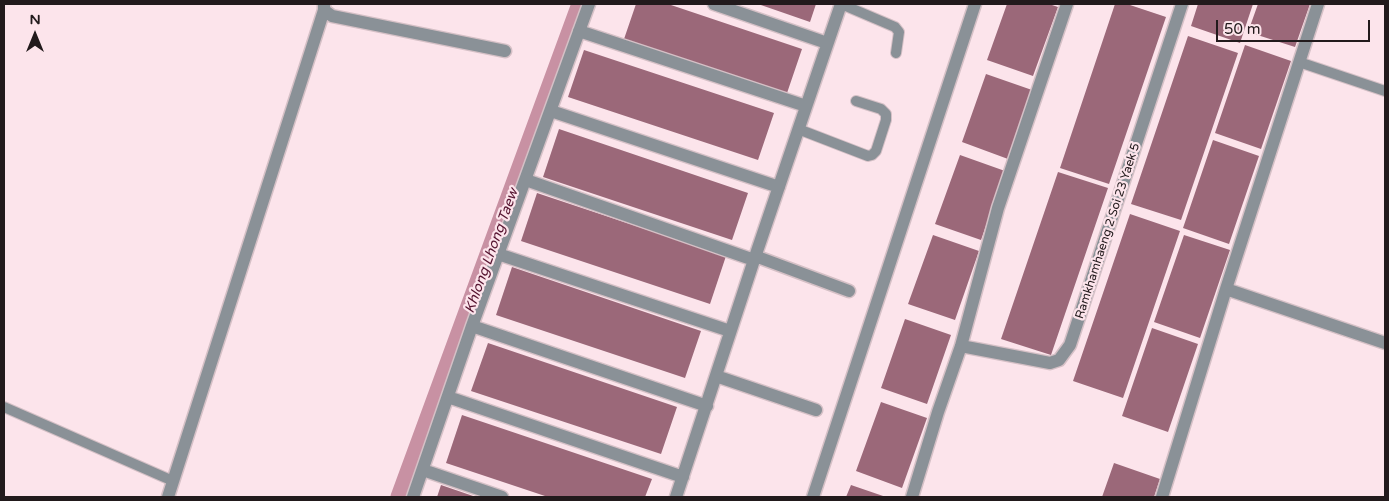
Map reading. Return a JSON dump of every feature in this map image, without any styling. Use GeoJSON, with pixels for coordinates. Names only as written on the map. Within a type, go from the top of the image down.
{"type":"FeatureCollection","features":[{"type":"Feature","properties":{"kind":"street"},"geometry":{"type":"LineString","coordinates":[[413,497],[472,326],[589,4]]}},
{"type":"Feature","properties":{"kind":"street"},"geometry":{"type":"LineString","coordinates":[[714,4],[827,43]]}},
{"type":"Feature","properties":{"kind":"street"},"geometry":{"type":"LineString","coordinates":[[682,496],[683,477],[730,331],[841,4]]}},
{"type":"Feature","properties":{"kind":"street"},"geometry":{"type":"LineString","coordinates":[[813,497],[975,4]]}},
{"type":"Feature","properties":{"kind":"street"},"geometry":{"type":"LineString","coordinates":[[912,497],[960,346],[998,208],[1068,4]]}},
{"type":"Feature","properties":{"kind":"street","name":"Ramkhamhaeng 2 Soi 23 Yaek 5"},"geometry":{"type":"LineString","coordinates":[[960,346],[1050,363],[1059,360],[1070,345],[1182,4]]}},
{"type":"Feature","properties":{"kind":"street"},"geometry":{"type":"LineString","coordinates":[[1162,497],[1226,289],[1318,4]]}},
{"type":"Feature","properties":{"kind":"street"},"geometry":{"type":"LineString","coordinates":[[324,7],[332,16],[505,51]]}},
{"type":"Feature","properties":{"kind":"street"},"geometry":{"type":"LineString","coordinates":[[168,497],[324,7]]}},
{"type":"Feature","properties":{"kind":"street"},"geometry":{"type":"LineString","coordinates":[[580,32],[806,106]]}},
{"type":"Feature","properties":{"kind":"street"},"geometry":{"type":"LineString","coordinates":[[551,111],[779,187]]}},
{"type":"Feature","properties":{"kind":"street"},"geometry":{"type":"LineString","coordinates":[[526,180],[849,291]]}},
{"type":"Feature","properties":{"kind":"street"},"geometry":{"type":"LineString","coordinates":[[498,254],[730,331]]}},
{"type":"Feature","properties":{"kind":"street"},"geometry":{"type":"LineString","coordinates":[[1226,289],[1385,343]]}},
{"type":"Feature","properties":{"kind":"street"},"geometry":{"type":"LineString","coordinates":[[472,326],[707,406]]}},
{"type":"Feature","properties":{"kind":"street"},"geometry":{"type":"LineString","coordinates":[[716,376],[816,410]]}},
{"type":"Feature","properties":{"kind":"street"},"geometry":{"type":"LineString","coordinates":[[448,397],[683,477]]}},
{"type":"Feature","properties":{"kind":"street"},"geometry":{"type":"LineString","coordinates":[[423,470],[502,497]]}},
{"type":"Feature","properties":{"kind":"lane"},"geometry":{"type":"LineString","coordinates":[[841,4],[895,27],[899,32],[896,53]]}},
{"type":"Feature","properties":{"kind":"lane"},"geometry":{"type":"LineString","coordinates":[[1299,62],[1385,91]]}},
{"type":"Feature","properties":{"kind":"lane"},"geometry":{"type":"LineString","coordinates":[[798,130],[868,156],[872,155],[876,151],[886,120],[886,114],[881,109],[856,100]]}},
{"type":"Feature","properties":{"kind":"lane"},"geometry":{"type":"LineString","coordinates":[[4,407],[173,481]]}},
{"type":"Feature","properties":{"kind":"building"},"geometry":{"type":"Polygon","coordinates":[[[636,4],[668,4],[802,49],[786,96],[623,42],[636,4]]]}},
{"type":"Feature","properties":{"kind":"building"},"geometry":{"type":"Polygon","coordinates":[[[758,4],[816,4],[810,22],[758,4]]]}},
{"type":"Feature","properties":{"kind":"building"},"geometry":{"type":"Polygon","coordinates":[[[1007,4],[1049,4],[1058,7],[1033,76],[987,60],[1007,4]]]}},
{"type":"Feature","properties":{"kind":"building"},"geometry":{"type":"Polygon","coordinates":[[[1115,4],[1127,4],[1166,17],[1109,184],[1060,168],[1115,4]]]}},
{"type":"Feature","properties":{"kind":"building"},"geometry":{"type":"Polygon","coordinates":[[[1198,4],[1253,4],[1240,43],[1191,26],[1198,4]]]}},
{"type":"Feature","properties":{"kind":"building"},"geometry":{"type":"Polygon","coordinates":[[[1258,4],[1310,4],[1295,47],[1248,32],[1258,4]]]}},
{"type":"Feature","properties":{"kind":"building"},"geometry":{"type":"Polygon","coordinates":[[[1188,36],[1238,53],[1181,220],[1131,204],[1188,36]]]}},
{"type":"Feature","properties":{"kind":"building"},"geometry":{"type":"Polygon","coordinates":[[[1245,45],[1291,61],[1261,149],[1215,133],[1245,45]]]}},
{"type":"Feature","properties":{"kind":"building"},"geometry":{"type":"Polygon","coordinates":[[[584,50],[774,113],[758,160],[568,97],[584,50]]]}},
{"type":"Feature","properties":{"kind":"building"},"geometry":{"type":"Polygon","coordinates":[[[986,74],[1032,90],[1008,159],[962,142],[986,74]]]}},
{"type":"Feature","properties":{"kind":"building"},"geometry":{"type":"Polygon","coordinates":[[[559,129],[748,193],[732,240],[543,177],[559,129]]]}},
{"type":"Feature","properties":{"kind":"building"},"geometry":{"type":"Polygon","coordinates":[[[1213,140],[1259,156],[1229,244],[1183,228],[1213,140]]]}},
{"type":"Feature","properties":{"kind":"building"},"geometry":{"type":"Polygon","coordinates":[[[960,155],[1005,171],[981,240],[935,224],[960,155]]]}},
{"type":"Feature","properties":{"kind":"building"},"geometry":{"type":"Polygon","coordinates":[[[1058,172],[1108,188],[1051,355],[1001,339],[1058,172]]]}},
{"type":"Feature","properties":{"kind":"building"},"geometry":{"type":"Polygon","coordinates":[[[537,193],[726,256],[710,304],[521,241],[537,193]]]}},
{"type":"Feature","properties":{"kind":"building"},"geometry":{"type":"Polygon","coordinates":[[[1130,214],[1180,231],[1123,398],[1073,381],[1130,214]]]}},
{"type":"Feature","properties":{"kind":"building"},"geometry":{"type":"Polygon","coordinates":[[[933,235],[979,251],[955,320],[908,304],[933,235]]]}},
{"type":"Feature","properties":{"kind":"building"},"geometry":{"type":"Polygon","coordinates":[[[1184,235],[1230,250],[1200,338],[1154,322],[1184,235]]]}},
{"type":"Feature","properties":{"kind":"building"},"geometry":{"type":"Polygon","coordinates":[[[512,267],[701,331],[685,378],[496,315],[512,267]]]}},
{"type":"Feature","properties":{"kind":"building"},"geometry":{"type":"Polygon","coordinates":[[[905,319],[951,335],[927,404],[881,388],[905,319]]]}},
{"type":"Feature","properties":{"kind":"building"},"geometry":{"type":"Polygon","coordinates":[[[1152,328],[1198,344],[1168,432],[1122,416],[1152,328]]]}},
{"type":"Feature","properties":{"kind":"building"},"geometry":{"type":"Polygon","coordinates":[[[488,343],[677,407],[661,454],[471,391],[488,343]]]}},
{"type":"Feature","properties":{"kind":"building"},"geometry":{"type":"Polygon","coordinates":[[[881,402],[927,418],[902,488],[856,471],[881,402]]]}},
{"type":"Feature","properties":{"kind":"building"},"geometry":{"type":"Polygon","coordinates":[[[462,415],[652,479],[645,497],[548,497],[446,463],[462,415]]]}},
{"type":"Feature","properties":{"kind":"building"},"geometry":{"type":"Polygon","coordinates":[[[1114,463],[1160,479],[1154,497],[1102,497],[1114,463]]]}},
{"type":"Feature","properties":{"kind":"building"},"geometry":{"type":"Polygon","coordinates":[[[441,485],[476,497],[437,497],[441,485]]]}},
{"type":"Feature","properties":{"kind":"building"},"geometry":{"type":"Polygon","coordinates":[[[851,485],[886,497],[846,497],[851,485]]]}},
{"type":"Feature","properties":{"kind":"waterway","name":"Khlong Lhong Taew"},"geometry":{"type":"LineString","coordinates":[[401,497],[582,4]]}}]}
